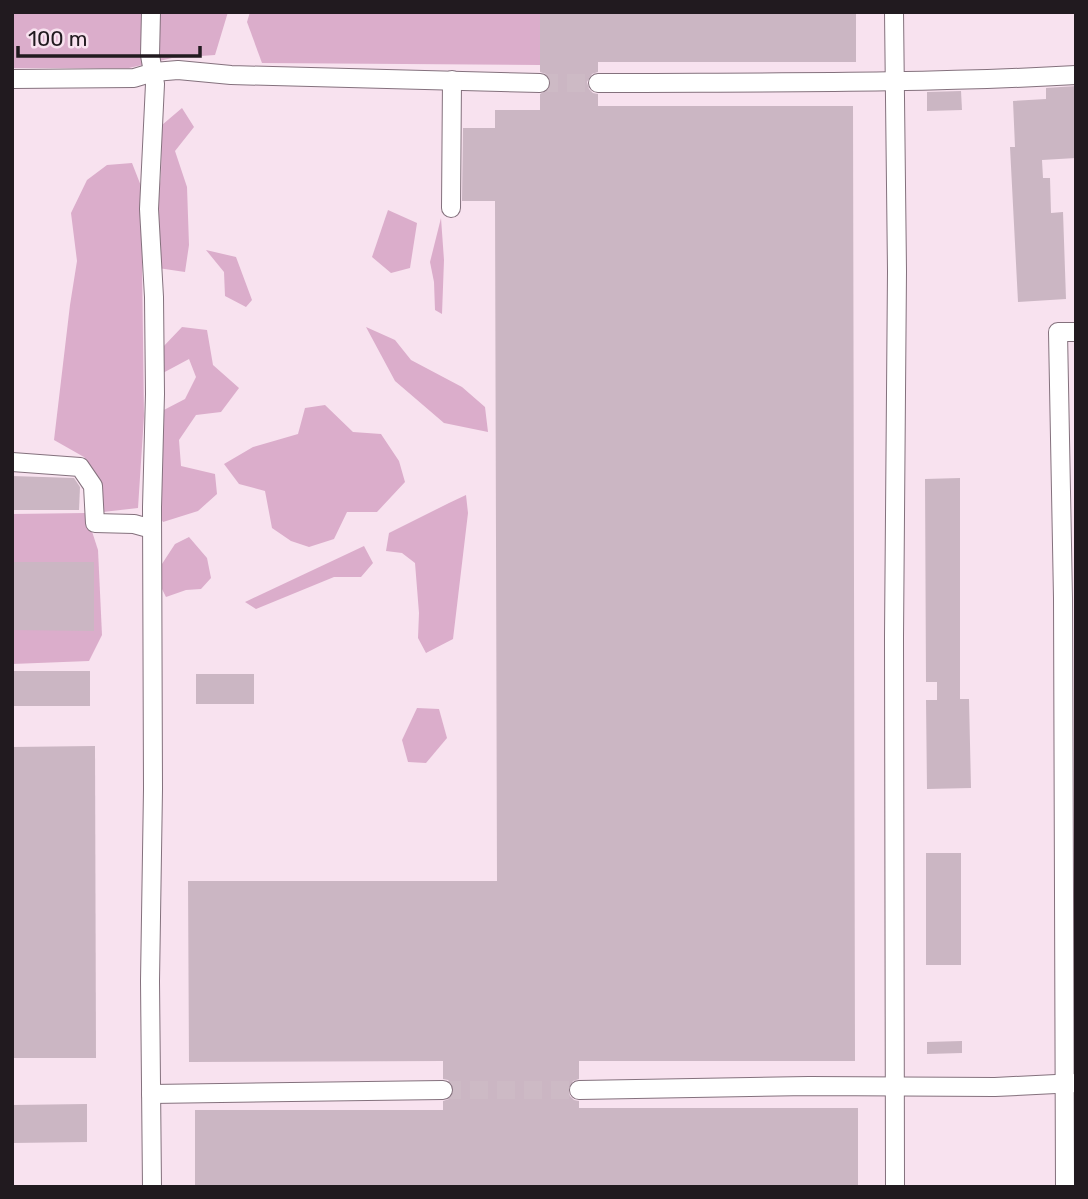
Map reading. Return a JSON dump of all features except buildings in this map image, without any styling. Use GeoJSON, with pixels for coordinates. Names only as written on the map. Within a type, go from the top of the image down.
{"type":"FeatureCollection","features":[{"type":"Feature","properties":{"kind":"street"},"geometry":{"type":"LineString","coordinates":[[151,12],[150,55],[155,84],[149,209],[155,394],[150,981],[152,1187]]}},
{"type":"Feature","properties":{"kind":"street"},"geometry":{"type":"LineString","coordinates":[[894,12],[897,271],[894,466],[895,1187]]}},
{"type":"Feature","properties":{"kind":"street"},"geometry":{"type":"LineString","coordinates":[[12,79],[134,78],[154,72],[178,70],[231,75],[540,83]]}},
{"type":"Feature","properties":{"kind":"street"},"geometry":{"type":"LineString","coordinates":[[598,83],[996,80],[1076,75]]}},
{"type":"Feature","properties":{"kind":"street"},"geometry":{"type":"LineString","coordinates":[[451,208],[452,80]]}},
{"type":"Feature","properties":{"kind":"street"},"geometry":{"type":"LineString","coordinates":[[1065,1187],[1070,1083],[1069,856],[1058,331],[1076,331]]}},
{"type":"Feature","properties":{"kind":"street"},"geometry":{"type":"LineString","coordinates":[[12,462],[80,467],[93,486],[95,523],[134,524],[152,529]]}},
{"type":"Feature","properties":{"kind":"street"},"geometry":{"type":"LineString","coordinates":[[579,1090],[809,1086],[995,1087],[1070,1083]]}},
{"type":"Feature","properties":{"kind":"street"},"geometry":{"type":"LineString","coordinates":[[152,1094],[443,1090]]}},
{"type":"Feature","properties":{"kind":"shaded area"},"geometry":{"type":"Polygon","coordinates":[[[12,12],[228,12],[215,55],[172,58],[129,68],[12,68],[12,12]]]}},
{"type":"Feature","properties":{"kind":"shaded area"},"geometry":{"type":"Polygon","coordinates":[[[250,12],[540,12],[540,65],[262,63],[247,22],[250,12]]]}},
{"type":"Feature","properties":{"kind":"shaded area"},"geometry":{"type":"Polygon","coordinates":[[[182,108],[194,127],[175,151],[187,187],[189,245],[185,272],[158,268],[157,214],[162,125],[182,108]]]}},
{"type":"Feature","properties":{"kind":"shaded area"},"geometry":{"type":"Polygon","coordinates":[[[132,163],[141,186],[144,416],[138,508],[103,512],[94,470],[84,457],[54,440],[77,261],[71,213],[87,180],[107,165],[132,163]]]}},
{"type":"Feature","properties":{"kind":"shaded area"},"geometry":{"type":"Polygon","coordinates":[[[388,210],[417,223],[410,268],[391,273],[372,257],[388,210]]]}},
{"type":"Feature","properties":{"kind":"shaded area"},"geometry":{"type":"Polygon","coordinates":[[[441,218],[444,260],[442,314],[435,310],[430,262],[441,218]]]}},
{"type":"Feature","properties":{"kind":"shaded area"},"geometry":{"type":"Polygon","coordinates":[[[206,250],[236,257],[252,300],[246,307],[225,296],[224,272],[206,250]]]}},
{"type":"Feature","properties":{"kind":"shaded area"},"geometry":{"type":"Polygon","coordinates":[[[182,327],[207,330],[213,365],[239,388],[221,412],[196,415],[179,440],[181,466],[215,474],[217,494],[198,511],[163,522],[157,512],[160,412],[185,399],[196,377],[189,359],[161,374],[162,348],[182,327]]]}},
{"type":"Feature","properties":{"kind":"shaded area"},"geometry":{"type":"Polygon","coordinates":[[[366,327],[395,340],[411,360],[462,387],[485,407],[488,432],[444,423],[395,381],[366,327]]]}},
{"type":"Feature","properties":{"kind":"shaded area"},"geometry":{"type":"Polygon","coordinates":[[[325,405],[353,432],[381,434],[399,461],[405,482],[377,512],[347,512],[334,539],[309,547],[291,541],[272,528],[265,491],[239,484],[224,464],[253,447],[298,434],[305,408],[325,405]]]}},
{"type":"Feature","properties":{"kind":"shaded area"},"geometry":{"type":"Polygon","coordinates":[[[466,495],[468,513],[453,639],[426,653],[418,638],[415,563],[402,553],[386,551],[389,533],[466,495]]]}},
{"type":"Feature","properties":{"kind":"shaded area"},"geometry":{"type":"Polygon","coordinates":[[[86,513],[98,550],[102,635],[89,661],[12,664],[12,514],[86,513]]]}},
{"type":"Feature","properties":{"kind":"shaded area"},"geometry":{"type":"Polygon","coordinates":[[[189,537],[207,558],[211,578],[201,589],[186,590],[166,597],[161,587],[160,567],[175,544],[189,537]]]}},
{"type":"Feature","properties":{"kind":"shaded area"},"geometry":{"type":"Polygon","coordinates":[[[364,546],[373,563],[361,577],[334,577],[256,609],[245,602],[364,546]]]}},
{"type":"Feature","properties":{"kind":"shaded area"},"geometry":{"type":"Polygon","coordinates":[[[417,708],[439,709],[447,738],[426,763],[408,762],[402,740],[417,708]]]}},
{"type":"Feature","properties":{"kind":"tunnel"},"geometry":{"type":"LineString","coordinates":[[540,83],[598,83]]}},
{"type":"Feature","properties":{"kind":"tunnel"},"geometry":{"type":"LineString","coordinates":[[443,1090],[579,1090]]}}]}
